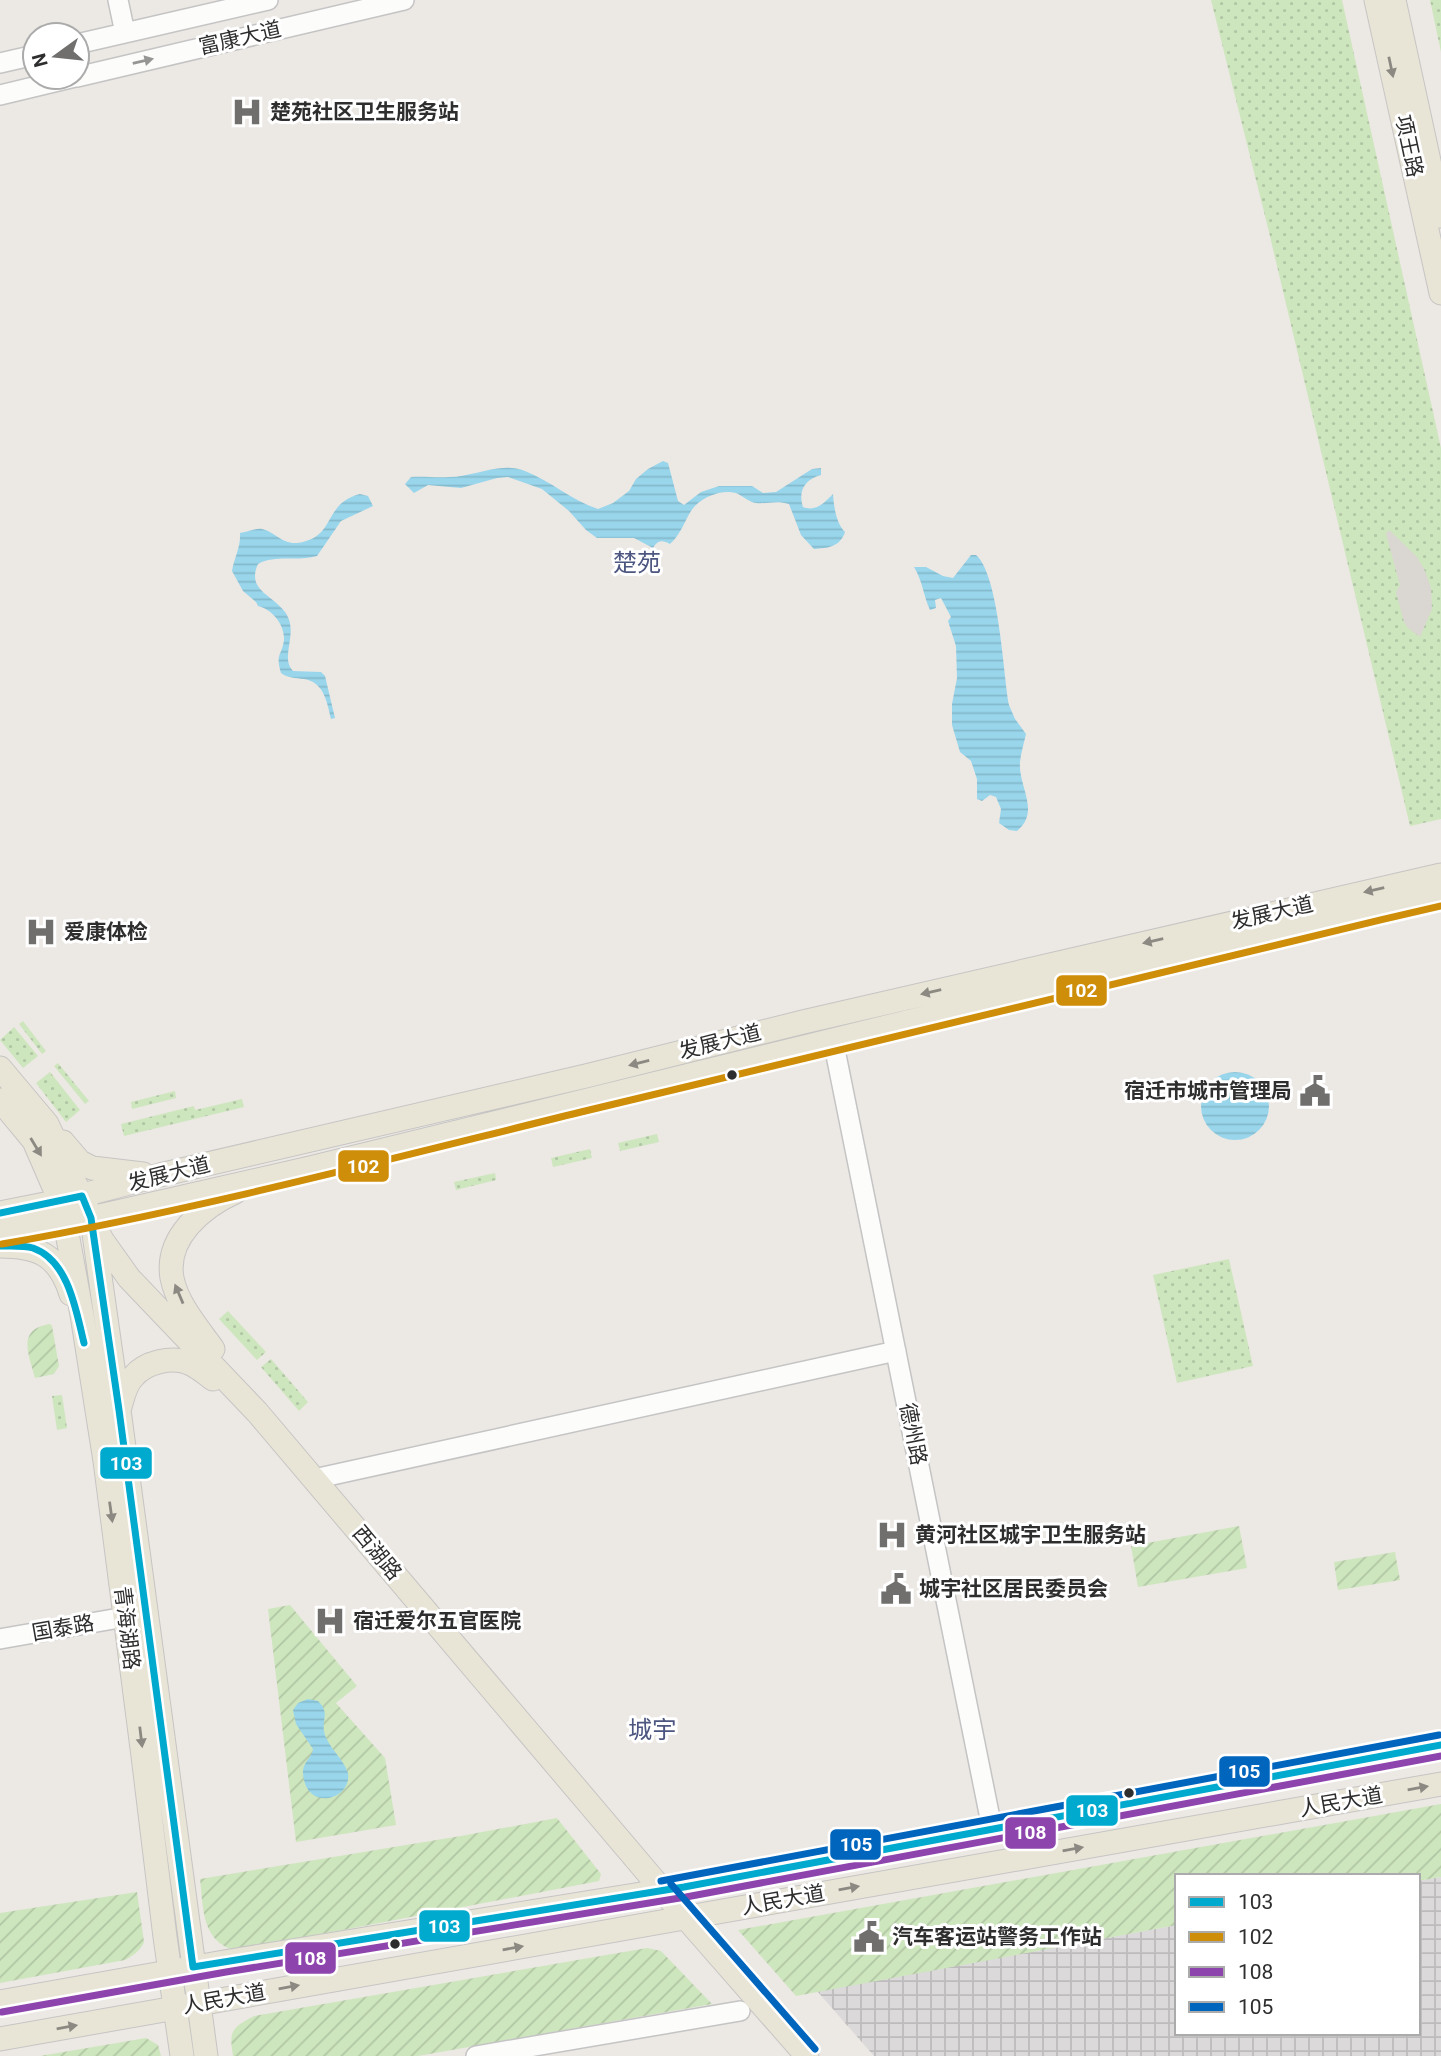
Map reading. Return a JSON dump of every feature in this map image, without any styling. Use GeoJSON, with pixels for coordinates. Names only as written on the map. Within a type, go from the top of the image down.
{"type":"FeatureCollection","features":[{"type":"Feature","properties":{"kind":"main road","name":"项王路"},"geometry":{"type":"LineString","coordinates":[[1376,0],[1441,293]]}},
{"type":"Feature","properties":{"kind":"main road","name":"项王路"},"geometry":{"type":"LineString","coordinates":[[1394,0],[1441,216]]}},
{"type":"Feature","properties":{"kind":"main road","name":"发展大道"},"geometry":{"type":"LineString","coordinates":[[0,1234],[69,1206],[160,1175],[803,1022],[1441,875]]}},
{"type":"Feature","properties":{"kind":"main road","name":"发展大道"},"geometry":{"type":"LineString","coordinates":[[0,1213],[69,1206],[91,1217],[310,1168],[1205,949],[1441,895]]}},
{"type":"Feature","properties":{"kind":"main road"},"geometry":{"type":"LineString","coordinates":[[0,1068],[80,1162],[92,1168],[160,1175]]}},
{"type":"Feature","properties":{"kind":"main road"},"geometry":{"type":"LineString","coordinates":[[0,1100],[34,1141],[69,1206]]}},
{"type":"Feature","properties":{"kind":"main road"},"geometry":{"type":"LineString","coordinates":[[47,1124],[69,1206]]}},
{"type":"Feature","properties":{"kind":"main road"},"geometry":{"type":"LineString","coordinates":[[257,1412],[179,1298],[172,1278],[173,1256],[182,1234],[195,1217],[211,1205],[232,1193],[310,1168]]}},
{"type":"Feature","properties":{"kind":"main road","name":"青海湖路"},"geometry":{"type":"LineString","coordinates":[[69,1206],[182,2056]]}},
{"type":"Feature","properties":{"kind":"main road","name":"青海湖路"},"geometry":{"type":"LineString","coordinates":[[91,1217],[206,2056]]}},
{"type":"Feature","properties":{"kind":"main road","name":"西湖路"},"geometry":{"type":"LineString","coordinates":[[91,1217],[102,1240],[129,1278],[257,1412],[686,1918],[807,2056]]}},
{"type":"Feature","properties":{"kind":"main road"},"geometry":{"type":"LineString","coordinates":[[0,1246],[34,1249],[54,1262],[68,1286],[91,1372]]}},
{"type":"Feature","properties":{"kind":"main road"},"geometry":{"type":"LineString","coordinates":[[119,1410],[126,1387],[134,1375],[154,1363],[174,1359],[192,1364],[257,1412]]}},
{"type":"Feature","properties":{"kind":"main road","name":"人民大道"},"geometry":{"type":"LineString","coordinates":[[0,2002],[192,1967],[663,1891],[1441,1745]]}},
{"type":"Feature","properties":{"kind":"main road","name":"人民大道"},"geometry":{"type":"LineString","coordinates":[[0,2039],[1441,1784]]}},
{"type":"Feature","properties":{"kind":"main road"},"geometry":{"type":"LineString","coordinates":[[773,1871],[779,1901]]}},
{"type":"Feature","properties":{"kind":"main road"},"geometry":{"type":"LineString","coordinates":[[573,1905],[577,1937]]}},
{"type":"Feature","properties":{"kind":"street"},"geometry":{"type":"LineString","coordinates":[[118,0],[129,32]]}},
{"type":"Feature","properties":{"kind":"street"},"geometry":{"type":"LineString","coordinates":[[127,0],[129,32]]}},
{"type":"Feature","properties":{"kind":"street","name":"富康大道"},"geometry":{"type":"LineString","coordinates":[[91,41],[268,0]]}},
{"type":"Feature","properties":{"kind":"street","name":"富康大道"},"geometry":{"type":"LineString","coordinates":[[91,73],[404,0]]}},
{"type":"Feature","properties":{"kind":"street"},"geometry":{"type":"LineString","coordinates":[[0,63],[21,58]]}},
{"type":"Feature","properties":{"kind":"street","name":"富康大道"},"geometry":{"type":"LineString","coordinates":[[0,95],[21,90]]}},
{"type":"Feature","properties":{"kind":"street","name":"德州路"},"geometry":{"type":"LineString","coordinates":[[833,1040],[992,1828]]}},
{"type":"Feature","properties":{"kind":"street"},"geometry":{"type":"LineString","coordinates":[[314,1479],[896,1351]]}},
{"type":"Feature","properties":{"kind":"street","name":"国泰路"},"geometry":{"type":"LineString","coordinates":[[0,1639],[125,1617]]}},
{"type":"Feature","properties":{"kind":"street"},"geometry":{"type":"LineString","coordinates":[[476,2056],[740,2011]]}},
{"type":"Feature","properties":{"kind":"shaded area"},"geometry":{"type":"Polygon","coordinates":[[[1389,530],[1417,557],[1431,588],[1432,609],[1420,637],[1404,622],[1396,592],[1400,585],[1386,534],[1389,530]]]}},
{"type":"Feature","properties":{"kind":"shaded area"},"geometry":{"type":"Polygon","coordinates":[[[1441,1877],[1441,2056],[874,2056],[817,1991],[1175,1925],[1175,2035],[1420,2035],[1420,1881],[1441,1877]]]}},
{"type":"Feature","properties":{"kind":"green space"},"geometry":{"type":"Polygon","coordinates":[[[1211,0],[1342,0],[1441,448],[1441,819],[1410,826],[1211,0]]]}},
{"type":"Feature","properties":{"kind":"green space"},"geometry":{"type":"Polygon","coordinates":[[[1430,0],[1441,0],[1441,52],[1430,0]]]}},
{"type":"Feature","properties":{"kind":"green space"},"geometry":{"type":"Polygon","coordinates":[[[23,1021],[46,1051],[42,1054],[19,1024],[23,1021]]]}},
{"type":"Feature","properties":{"kind":"green space"},"geometry":{"type":"Polygon","coordinates":[[[14,1027],[38,1056],[23,1068],[0,1040],[14,1027]]]}},
{"type":"Feature","properties":{"kind":"green space"},"geometry":{"type":"Polygon","coordinates":[[[58,1063],[89,1101],[85,1104],[54,1066],[58,1063]]]}},
{"type":"Feature","properties":{"kind":"green space"},"geometry":{"type":"Polygon","coordinates":[[[50,1072],[80,1110],[66,1122],[36,1083],[50,1072]]]}},
{"type":"Feature","properties":{"kind":"green space"},"geometry":{"type":"Polygon","coordinates":[[[175,1091],[176,1098],[132,1109],[131,1102],[175,1091]]]}},
{"type":"Feature","properties":{"kind":"green space"},"geometry":{"type":"Polygon","coordinates":[[[242,1099],[244,1107],[124,1136],[121,1124],[194,1106],[195,1110],[242,1099]]]}},
{"type":"Feature","properties":{"kind":"green space"},"geometry":{"type":"Polygon","coordinates":[[[657,1134],[659,1142],[620,1151],[618,1143],[657,1134]]]}},
{"type":"Feature","properties":{"kind":"green space"},"geometry":{"type":"Polygon","coordinates":[[[590,1149],[592,1158],[553,1167],[551,1158],[590,1149]]]}},
{"type":"Feature","properties":{"kind":"green space"},"geometry":{"type":"Polygon","coordinates":[[[495,1173],[496,1180],[456,1190],[454,1182],[495,1173]]]}},
{"type":"Feature","properties":{"kind":"green space"},"geometry":{"type":"Polygon","coordinates":[[[1229,1259],[1253,1366],[1177,1383],[1153,1275],[1229,1259]]]}},
{"type":"Feature","properties":{"kind":"green space"},"geometry":{"type":"Polygon","coordinates":[[[228,1311],[266,1352],[257,1360],[219,1319],[228,1311]]]}},
{"type":"Feature","properties":{"kind":"green space"},"geometry":{"type":"Polygon","coordinates":[[[50,1324],[59,1366],[54,1374],[35,1378],[28,1352],[29,1337],[32,1331],[50,1324]]]}},
{"type":"Feature","properties":{"kind":"green space"},"geometry":{"type":"Polygon","coordinates":[[[271,1359],[308,1402],[299,1411],[261,1367],[271,1359]]]}},
{"type":"Feature","properties":{"kind":"green space"},"geometry":{"type":"Polygon","coordinates":[[[62,1395],[67,1428],[57,1430],[52,1396],[62,1395]]]}},
{"type":"Feature","properties":{"kind":"green space"},"geometry":{"type":"Polygon","coordinates":[[[1239,1526],[1247,1568],[1138,1587],[1131,1546],[1239,1526]]]}},
{"type":"Feature","properties":{"kind":"green space"},"geometry":{"type":"Polygon","coordinates":[[[1395,1552],[1400,1580],[1338,1590],[1334,1562],[1395,1552]]]}},
{"type":"Feature","properties":{"kind":"green space"},"geometry":{"type":"Polygon","coordinates":[[[290,1605],[357,1686],[336,1703],[385,1758],[396,1825],[296,1842],[268,1609],[290,1605]]]}},
{"type":"Feature","properties":{"kind":"green space"},"geometry":{"type":"Polygon","coordinates":[[[1441,1804],[1441,1877],[1420,1881],[1420,1874],[1175,1874],[1175,1925],[796,1996],[738,1930],[1441,1804]]]}},
{"type":"Feature","properties":{"kind":"green space"},"geometry":{"type":"Polygon","coordinates":[[[557,1818],[601,1874],[599,1881],[249,1948],[230,1949],[219,1943],[205,1918],[200,1879],[557,1818]]]}},
{"type":"Feature","properties":{"kind":"green space"},"geometry":{"type":"Polygon","coordinates":[[[137,1892],[144,1942],[139,1950],[125,1960],[0,1983],[0,1913],[137,1892]]]}},
{"type":"Feature","properties":{"kind":"green space"},"geometry":{"type":"Polygon","coordinates":[[[647,1948],[661,1951],[712,2004],[418,2056],[233,2056],[233,2031],[254,2016],[647,1948]]]}},
{"type":"Feature","properties":{"kind":"green space"},"geometry":{"type":"Polygon","coordinates":[[[146,2038],[158,2045],[161,2056],[40,2056],[146,2038]]]}},
{"type":"Feature","properties":{"kind":"water"},"geometry":{"type":"Polygon","coordinates":[[[663,461],[668,463],[678,501],[684,505],[701,492],[719,486],[752,486],[763,493],[776,492],[812,469],[821,468],[821,475],[810,480],[802,491],[803,507],[816,507],[833,494],[838,519],[845,532],[843,537],[837,544],[814,549],[801,535],[789,504],[756,503],[736,493],[724,492],[699,502],[670,544],[660,542],[653,548],[634,538],[597,538],[542,489],[508,477],[461,488],[428,485],[414,493],[405,484],[411,477],[459,476],[515,468],[534,475],[598,509],[613,503],[629,491],[636,479],[663,461]]]}},
{"type":"Feature","properties":{"kind":"water"},"geometry":{"type":"Polygon","coordinates":[[[360,494],[368,496],[373,506],[341,521],[317,556],[265,561],[258,564],[255,573],[258,586],[280,606],[289,620],[291,628],[288,658],[293,671],[321,672],[325,676],[335,718],[331,719],[324,694],[316,684],[281,673],[279,658],[284,634],[280,623],[273,614],[258,606],[243,591],[232,571],[240,533],[262,529],[290,543],[303,542],[321,532],[341,504],[360,494]]]}},
{"type":"Feature","properties":{"kind":"water"},"geometry":{"type":"Polygon","coordinates":[[[971,555],[976,555],[984,566],[990,582],[999,625],[1009,705],[1026,734],[1020,771],[1028,807],[1024,823],[1017,831],[1009,830],[999,823],[1001,809],[996,797],[990,795],[982,801],[977,799],[977,779],[971,761],[960,752],[952,725],[952,704],[957,678],[956,646],[948,621],[951,617],[941,598],[935,600],[936,608],[930,610],[914,567],[926,567],[953,578],[971,555]]]}},
{"type":"Feature","properties":{"kind":"water"},"geometry":{"type":"Polygon","coordinates":[[[1235,1072],[1248,1075],[1259,1082],[1266,1093],[1269,1106],[1266,1119],[1259,1130],[1248,1137],[1235,1140],[1222,1137],[1211,1130],[1204,1119],[1201,1106],[1204,1093],[1211,1082],[1222,1075],[1235,1072]]]}},
{"type":"Feature","properties":{"kind":"water"},"geometry":{"type":"Polygon","coordinates":[[[308,1699],[318,1701],[324,1709],[325,1736],[348,1773],[343,1790],[328,1798],[319,1798],[311,1793],[303,1773],[313,1749],[296,1724],[293,1710],[298,1703],[308,1699]]]}},
{"type":"Feature","properties":{"kind":"transit line","name":"102"},"geometry":{"type":"LineString","coordinates":[[2,1244],[148,1216],[293,1183],[1011,1007],[1441,906]]}},
{"type":"Feature","properties":{"kind":"transit line","name":"103"},"geometry":{"type":"LineString","coordinates":[[0,1213],[82,1196],[91,1218],[193,1967],[684,1887],[1441,1745]]}},
{"type":"Feature","properties":{"kind":"transit line","name":"103"},"geometry":{"type":"LineString","coordinates":[[0,1246],[33,1248],[55,1264],[69,1288],[84,1343]]}},
{"type":"Feature","properties":{"kind":"transit line","name":"105"},"geometry":{"type":"LineString","coordinates":[[661,1881],[1439,1735]]}},
{"type":"Feature","properties":{"kind":"transit line","name":"108"},"geometry":{"type":"LineString","coordinates":[[2,2012],[226,1972],[686,1897],[1441,1756]]}},
{"type":"Feature","properties":{"kind":"transit line","name":"105"},"geometry":{"type":"LineString","coordinates":[[671,1884],[815,2049]]}},
{"type":"Feature","properties":{"kind":"place","name":"楚苑社区卫生服务站"},"geometry":{"type":"Point","coordinates":[247,112]}},
{"type":"Feature","properties":{"kind":"place","name":"爱康体检"},"geometry":{"type":"Point","coordinates":[41,932]}},
{"type":"Feature","properties":{"kind":"place","name":"宿迁市城市管理局"},"geometry":{"type":"Point","coordinates":[1315,1091]}},
{"type":"Feature","properties":{"kind":"place","name":"黄河社区城宇卫生服务站"},"geometry":{"type":"Point","coordinates":[892,1535]}},
{"type":"Feature","properties":{"kind":"place","name":"城宇社区居民委员会"},"geometry":{"type":"Point","coordinates":[896,1589]}},
{"type":"Feature","properties":{"kind":"place","name":"宿迁爱尔五官医院"},"geometry":{"type":"Point","coordinates":[330,1621]}},
{"type":"Feature","properties":{"kind":"place","name":"汽车客运站警务工作站"},"geometry":{"type":"Point","coordinates":[869,1937]}},
{"type":"Feature","properties":{"kind":"district","name":"楚苑"},"geometry":{"type":"Point","coordinates":[637,563]}},
{"type":"Feature","properties":{"kind":"district","name":"城宇"},"geometry":{"type":"Point","coordinates":[652,1730]}}]}
